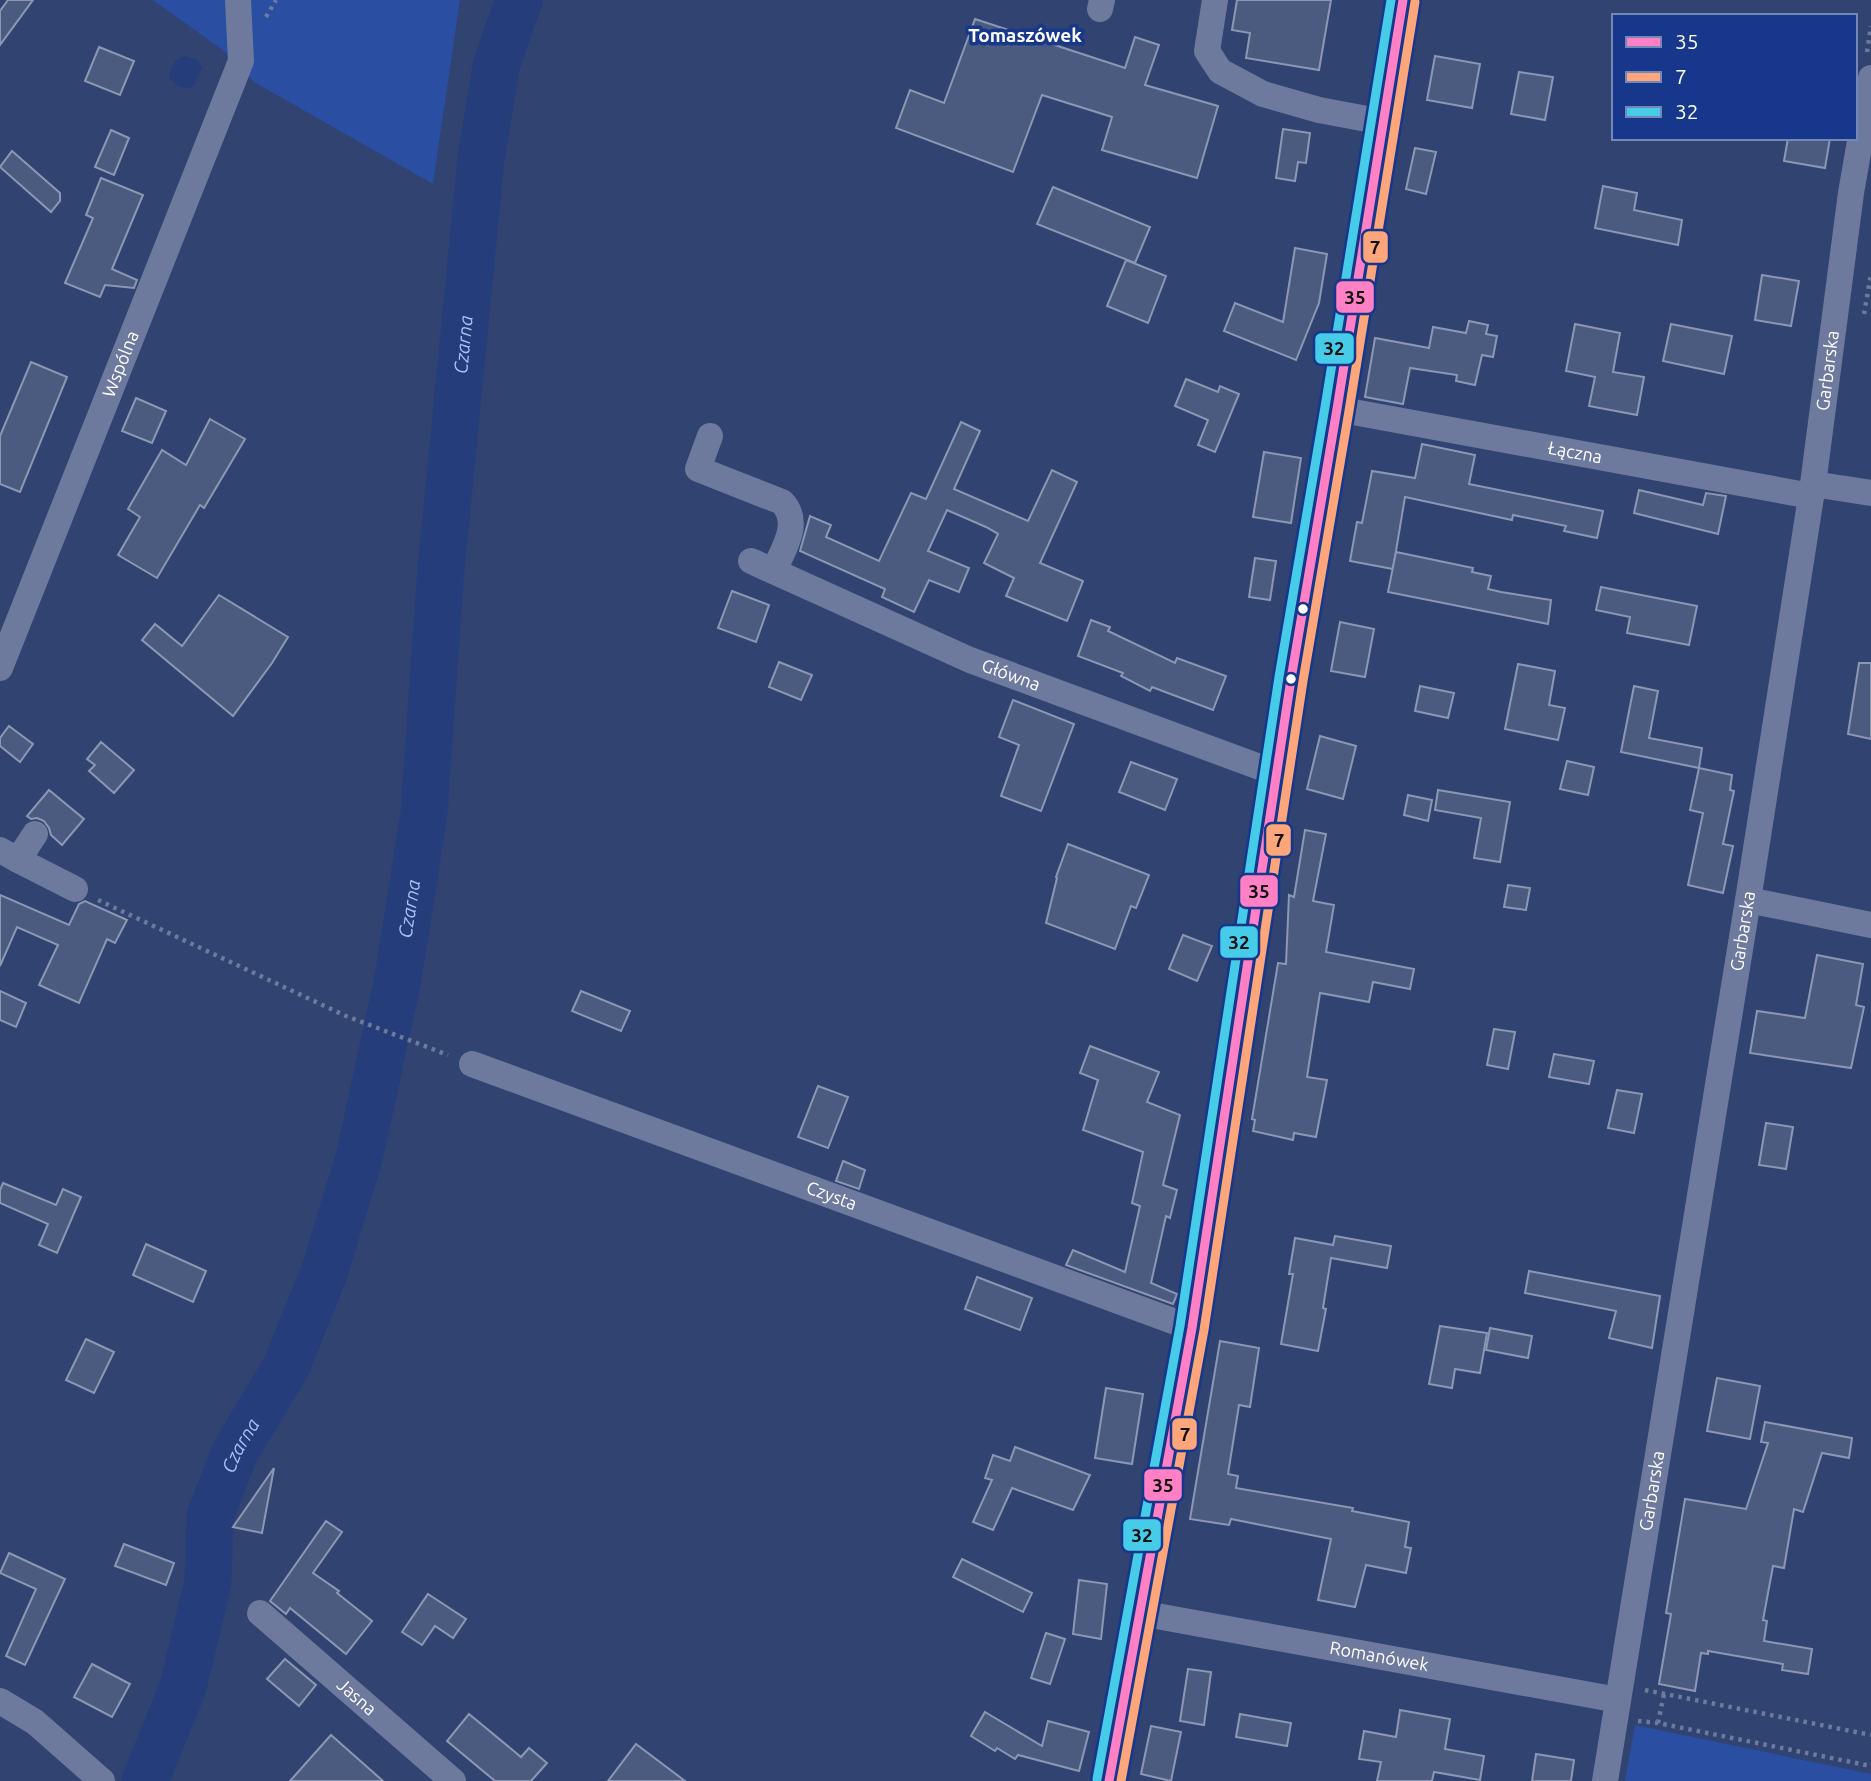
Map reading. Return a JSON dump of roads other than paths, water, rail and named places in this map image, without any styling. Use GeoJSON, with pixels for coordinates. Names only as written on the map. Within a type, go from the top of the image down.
{"type":"FeatureCollection","features":[{"type":"Feature","properties":{"kind":"street","name":"Wspólna"},"geometry":{"type":"LineString","coordinates":[[0,668],[241,61],[238,0]]}},
{"type":"Feature","properties":{"kind":"street"},"geometry":{"type":"LineString","coordinates":[[1215,0],[1207,51],[1220,71],[1263,94],[1320,110],[1383,122]]}},
{"type":"Feature","properties":{"kind":"street"},"geometry":{"type":"LineString","coordinates":[[1109,1781],[1192,1328],[1276,774],[1403,0]]}},
{"type":"Feature","properties":{"kind":"street","name":"Garbarska"},"geometry":{"type":"LineString","coordinates":[[1605,1781],[1629,1693],[1812,490],[1851,193],[1871,78]]}},
{"type":"Feature","properties":{"kind":"street","name":"Łączna"},"geometry":{"type":"LineString","coordinates":[[1337,409],[1812,490],[1871,493]]}},
{"type":"Feature","properties":{"kind":"street","name":"Główna"},"geometry":{"type":"LineString","coordinates":[[710,436],[698,469],[782,502],[788,509],[792,520],[790,532],[763,566],[970,660],[1276,774]]}},
{"type":"Feature","properties":{"kind":"street"},"geometry":{"type":"LineString","coordinates":[[35,834],[9,855],[75,889]]}},
{"type":"Feature","properties":{"kind":"street"},"geometry":{"type":"LineString","coordinates":[[1748,900],[1871,925]]}},
{"type":"Feature","properties":{"kind":"street","name":"Czysta"},"geometry":{"type":"LineString","coordinates":[[472,1064],[1192,1328]]}},
{"type":"Feature","properties":{"kind":"street","name":"Jasna"},"geometry":{"type":"LineString","coordinates":[[260,1613],[453,1781]]}},
{"type":"Feature","properties":{"kind":"street","name":"Romanówek"},"geometry":{"type":"LineString","coordinates":[[1140,1613],[1629,1693]]}},
{"type":"Feature","properties":{"kind":"street"},"geometry":{"type":"LineString","coordinates":[[0,1701],[35,1722],[102,1781]]}},
{"type":"Feature","properties":{"kind":"waterway","name":"Czarna"},"geometry":{"type":"LineString","coordinates":[[145,1781],[183,1687],[208,1582],[210,1516],[235,1452],[286,1367],[324,1273],[359,1158],[397,984],[424,814],[440,580],[481,159],[496,66],[519,0]]}},
{"type":"Feature","properties":{"kind":"district","name":"Tomaszówek"},"geometry":{"type":"Point","coordinates":[1025,35]}}]}
